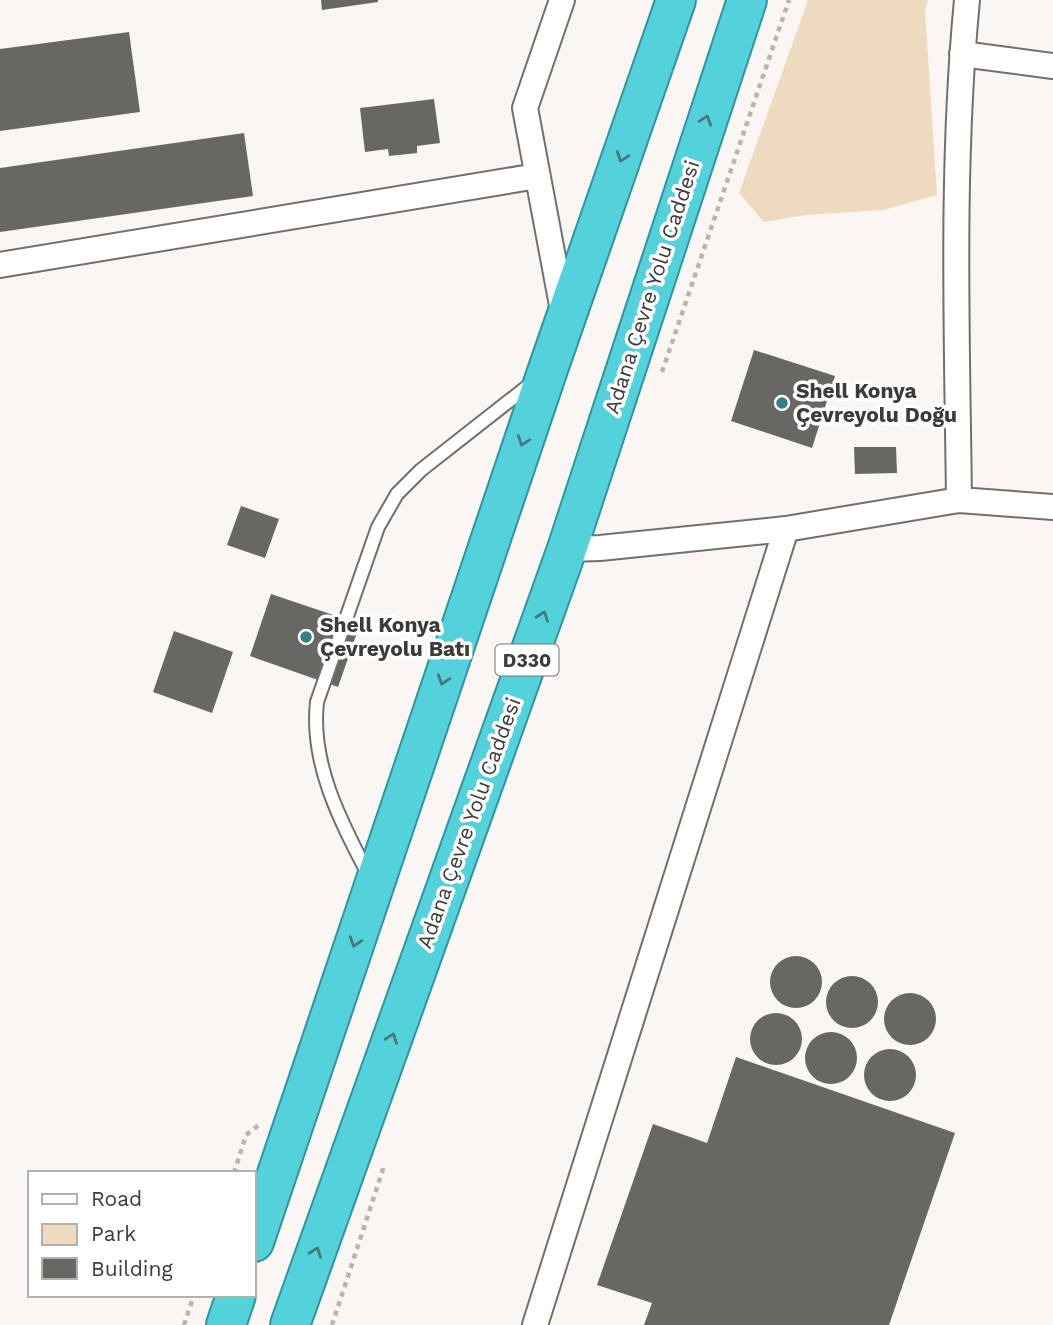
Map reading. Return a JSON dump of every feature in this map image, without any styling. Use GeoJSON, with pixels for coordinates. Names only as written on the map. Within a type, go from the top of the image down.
{"type":"FeatureCollection","features":[{"type":"Feature","properties":{"kind":"highway"},"geometry":{"type":"LineString","coordinates":[[256,1236],[547,372],[676,0]]}},
{"type":"Feature","properties":{"kind":"highway","name":"Adana Çevre Yolu Caddesi"},"geometry":{"type":"LineString","coordinates":[[290,1325],[567,549],[747,0]]}},
{"type":"Feature","properties":{"kind":"highway"},"geometry":{"type":"LineString","coordinates":[[226,1325],[235,1297]]}},
{"type":"Feature","properties":{"kind":"street"},"geometry":{"type":"LineString","coordinates":[[562,0],[525,108],[565,320]]}},
{"type":"Feature","properties":{"kind":"street"},"geometry":{"type":"LineString","coordinates":[[959,500],[955,214],[967,0]]}},
{"type":"Feature","properties":{"kind":"street"},"geometry":{"type":"LineString","coordinates":[[962,54],[1053,65]]}},
{"type":"Feature","properties":{"kind":"street"},"geometry":{"type":"LineString","coordinates":[[0,265],[537,176]]}},
{"type":"Feature","properties":{"kind":"street"},"geometry":{"type":"LineString","coordinates":[[567,549],[786,529],[959,500],[1053,506]]}},
{"type":"Feature","properties":{"kind":"street"},"geometry":{"type":"LineString","coordinates":[[535,1325],[786,529]]}},
{"type":"Feature","properties":{"kind":"lane"},"geometry":{"type":"LineString","coordinates":[[374,886],[343,827],[327,784],[314,723],[317,702],[378,527],[397,494],[421,470],[547,372]]}},
{"type":"Feature","properties":{"kind":"path"},"geometry":{"type":"LineString","coordinates":[[184,1325],[193,1297]]}},
{"type":"Feature","properties":{"kind":"green space"},"geometry":{"type":"Polygon","coordinates":[[[808,0],[928,0],[925,10],[937,195],[883,210],[806,215],[764,222],[739,193],[808,0]]]}},
{"type":"Feature","properties":{"kind":"building"},"geometry":{"type":"Polygon","coordinates":[[[321,0],[378,0],[378,2],[322,10],[321,0]]]}},
{"type":"Feature","properties":{"kind":"building"},"geometry":{"type":"Polygon","coordinates":[[[129,32],[140,112],[0,131],[0,49],[129,32]]]}},
{"type":"Feature","properties":{"kind":"building"},"geometry":{"type":"Polygon","coordinates":[[[434,99],[440,143],[417,146],[417,153],[389,156],[388,149],[365,152],[360,108],[434,99]]]}},
{"type":"Feature","properties":{"kind":"building"},"geometry":{"type":"Polygon","coordinates":[[[244,133],[253,196],[0,232],[0,168],[244,133]]]}},
{"type":"Feature","properties":{"kind":"building"},"geometry":{"type":"Polygon","coordinates":[[[754,350],[835,376],[812,448],[731,421],[754,350]]]}},
{"type":"Feature","properties":{"kind":"building"},"geometry":{"type":"Polygon","coordinates":[[[854,447],[896,447],[897,473],[855,474],[854,447]]]}},
{"type":"Feature","properties":{"kind":"building"},"geometry":{"type":"Polygon","coordinates":[[[241,506],[279,519],[265,558],[227,545],[241,506]]]}},
{"type":"Feature","properties":{"kind":"building"},"geometry":{"type":"Polygon","coordinates":[[[271,594],[360,624],[338,687],[250,656],[271,594]]]}},
{"type":"Feature","properties":{"kind":"building"},"geometry":{"type":"Polygon","coordinates":[[[174,631],[233,652],[212,713],[153,692],[174,631]]]}},
{"type":"Feature","properties":{"kind":"building"},"geometry":{"type":"Polygon","coordinates":[[[796,956],[806,958],[814,964],[820,972],[820,992],[814,1000],[806,1006],[796,1008],[786,1006],[778,1000],[772,992],[770,982],[772,972],[778,964],[786,958],[796,956]]]}},
{"type":"Feature","properties":{"kind":"building"},"geometry":{"type":"Polygon","coordinates":[[[852,976],[862,978],[870,984],[876,992],[876,1012],[870,1020],[862,1026],[852,1028],[842,1026],[834,1020],[828,1012],[826,1002],[828,992],[834,984],[842,978],[852,976]]]}},
{"type":"Feature","properties":{"kind":"building"},"geometry":{"type":"Polygon","coordinates":[[[910,993],[920,995],[928,1001],[934,1009],[934,1029],[928,1037],[920,1043],[910,1045],[900,1043],[892,1037],[886,1029],[884,1019],[886,1009],[892,1001],[900,995],[910,993]]]}},
{"type":"Feature","properties":{"kind":"building"},"geometry":{"type":"Polygon","coordinates":[[[776,1013],[786,1015],[794,1021],[800,1029],[800,1049],[794,1057],[786,1063],[776,1065],[766,1063],[758,1057],[752,1049],[750,1039],[752,1029],[758,1021],[766,1015],[776,1013]]]}},
{"type":"Feature","properties":{"kind":"building"},"geometry":{"type":"Polygon","coordinates":[[[831,1032],[841,1034],[849,1040],[855,1048],[855,1068],[849,1076],[841,1082],[831,1084],[821,1082],[813,1076],[807,1068],[805,1058],[807,1048],[813,1040],[821,1034],[831,1032]]]}},
{"type":"Feature","properties":{"kind":"building"},"geometry":{"type":"Polygon","coordinates":[[[890,1049],[900,1051],[908,1057],[914,1065],[914,1085],[908,1093],[900,1099],[890,1101],[880,1099],[872,1093],[866,1085],[864,1075],[866,1065],[872,1057],[880,1051],[890,1049]]]}},
{"type":"Feature","properties":{"kind":"building"},"geometry":{"type":"Polygon","coordinates":[[[736,1057],[955,1133],[889,1325],[644,1325],[652,1303],[597,1285],[653,1124],[707,1143],[736,1057]]]}},
{"type":"Feature","properties":{"kind":"place","name":"Shell Konya Çevreyolu Doğu"},"geometry":{"type":"Point","coordinates":[782,403]}},
{"type":"Feature","properties":{"kind":"place","name":"Shell Konya Çevreyolu Batı"},"geometry":{"type":"Point","coordinates":[306,637]}}]}
